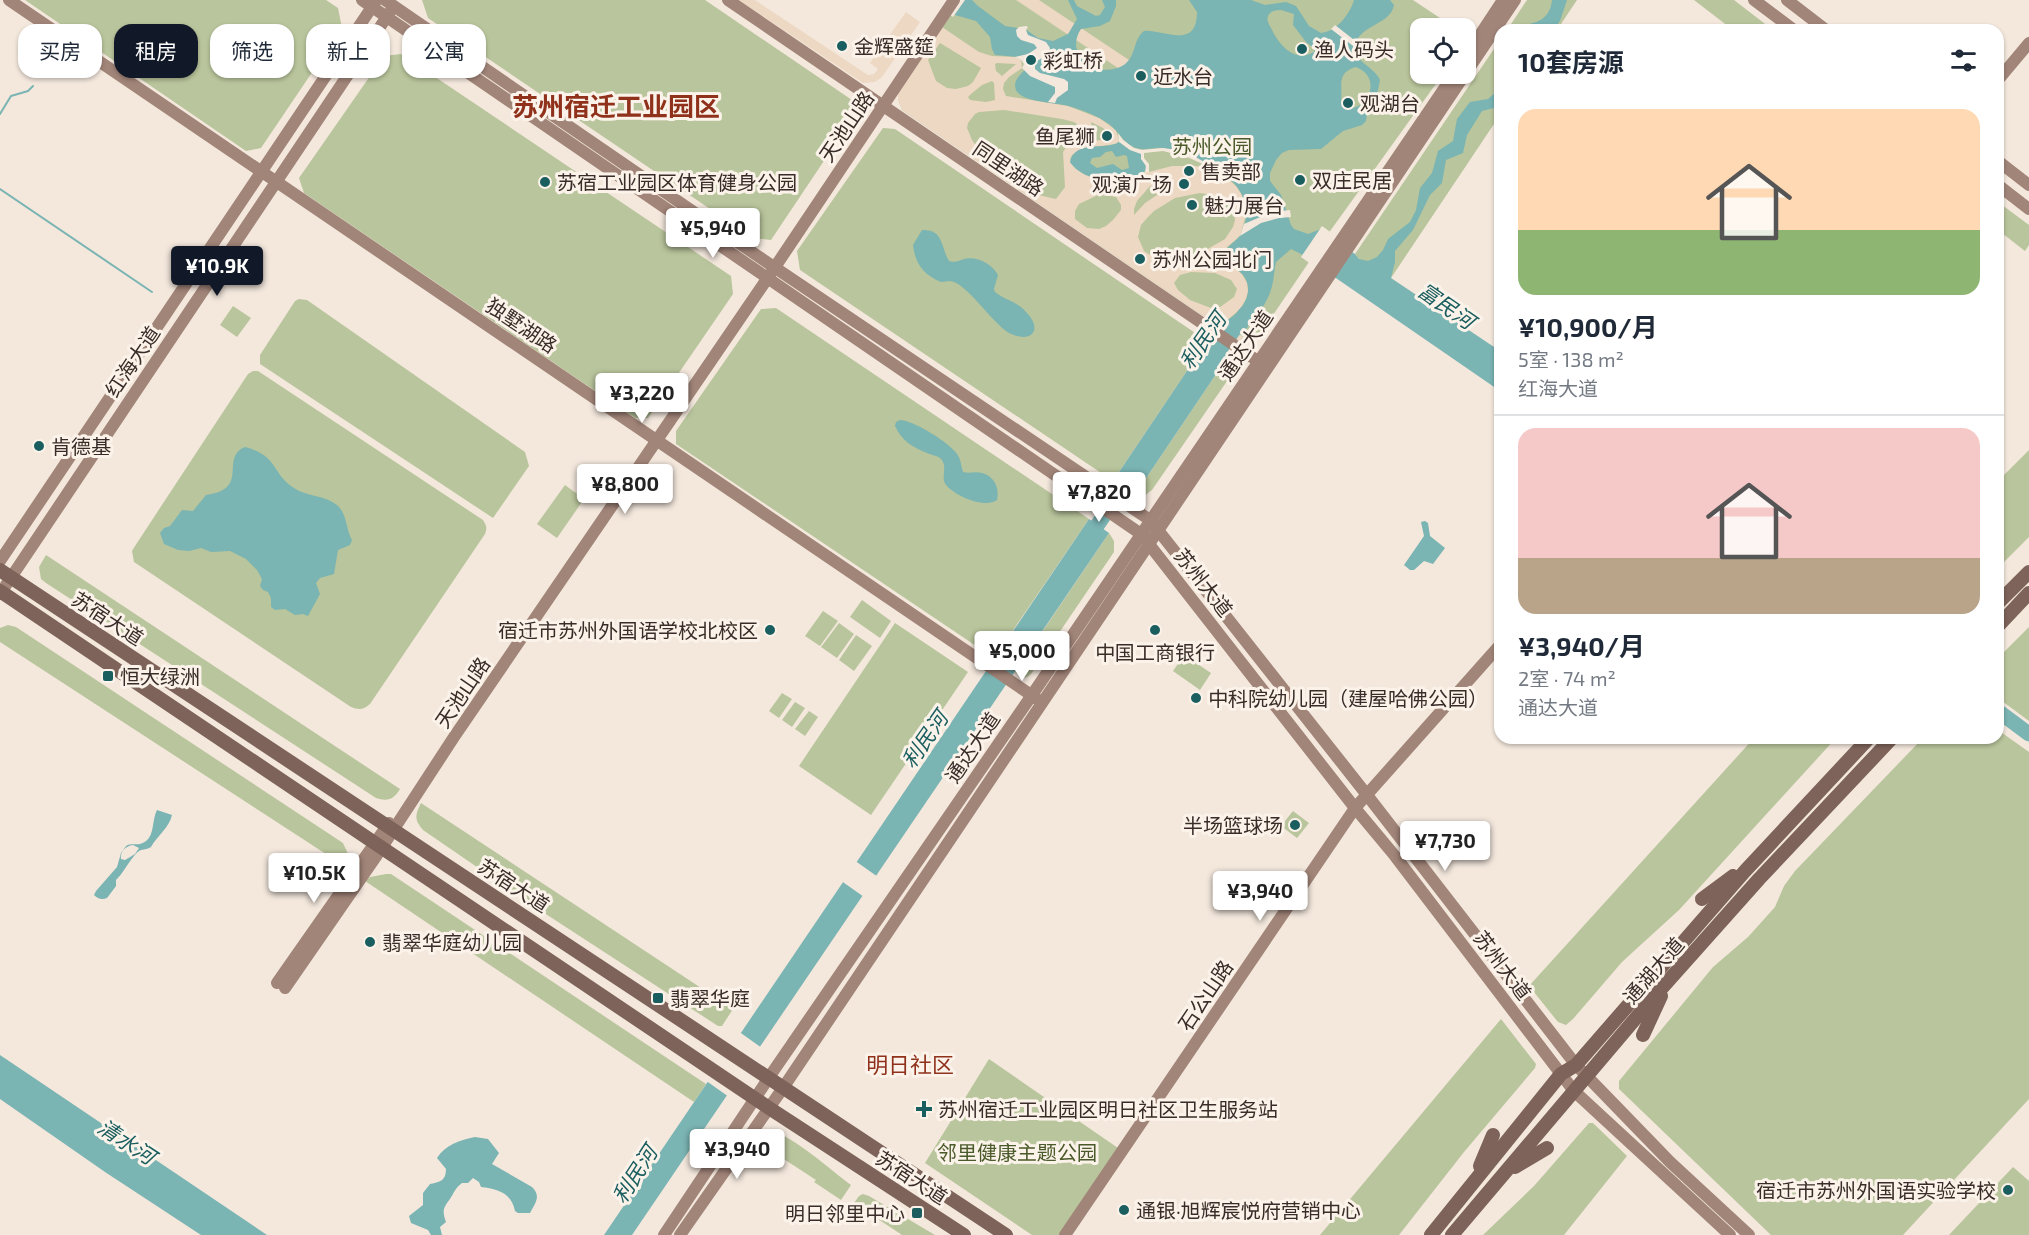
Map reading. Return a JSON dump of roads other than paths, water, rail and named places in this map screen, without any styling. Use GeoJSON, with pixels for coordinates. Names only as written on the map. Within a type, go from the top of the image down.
{"type":"FeatureCollection","features":[{"type":"Feature","properties":{"kind":"main road"},"geometry":{"type":"LineString","coordinates":[[2004,597],[2029,572]]}},
{"type":"Feature","properties":{"kind":"main road","name":"苏宿大道"},"geometry":{"type":"LineString","coordinates":[[5,574],[1006,1235]]}},
{"type":"Feature","properties":{"kind":"main road","name":"苏宿大道"},"geometry":{"type":"LineString","coordinates":[[0,592],[769,1108],[964,1235]]}},
{"type":"Feature","properties":{"kind":"main road"},"geometry":{"type":"LineString","coordinates":[[2004,620],[2029,593]]}},
{"type":"Feature","properties":{"kind":"main road","name":"通湖大道"},"geometry":{"type":"LineString","coordinates":[[1431,1235],[1561,1074],[1576,1065],[1754,861],[1863,744]]}},
{"type":"Feature","properties":{"kind":"main road","name":"通湖大道"},"geometry":{"type":"LineString","coordinates":[[1452,1235],[1668,981],[1759,879],[1886,744]]}},
{"type":"Feature","properties":{"kind":"main road"},"geometry":{"type":"LineString","coordinates":[[1702,899],[1754,861]]}},
{"type":"Feature","properties":{"kind":"main road"},"geometry":{"type":"LineString","coordinates":[[1643,1035],[1668,981]]}},
{"type":"Feature","properties":{"kind":"main road"},"geometry":{"type":"LineString","coordinates":[[1475,1180],[1494,1135]]}},
{"type":"Feature","properties":{"kind":"main road"},"geometry":{"type":"LineString","coordinates":[[1503,1175],[1547,1148]]}},
{"type":"Feature","properties":{"kind":"street","name":"独墅湖路"},"geometry":{"type":"LineString","coordinates":[[9,0],[1043,703]]}},
{"type":"Feature","properties":{"kind":"street","name":"同里湖路"},"geometry":{"type":"LineString","coordinates":[[728,0],[1259,362]]}},
{"type":"Feature","properties":{"kind":"street"},"geometry":{"type":"LineString","coordinates":[[935,22],[946,0]]}},
{"type":"Feature","properties":{"kind":"street","name":"天池山路"},"geometry":{"type":"LineString","coordinates":[[281,986],[458,732],[935,22],[954,0]]}},
{"type":"Feature","properties":{"kind":"street"},"geometry":{"type":"LineString","coordinates":[[1476,42],[1503,0]]}},
{"type":"Feature","properties":{"kind":"street","name":"通达大道"},"geometry":{"type":"LineString","coordinates":[[1498,24],[1515,0]]}},
{"type":"Feature","properties":{"kind":"street"},"geometry":{"type":"LineString","coordinates":[[1754,0],[1786,24]]}},
{"type":"Feature","properties":{"kind":"street"},"geometry":{"type":"LineString","coordinates":[[1787,0],[1818,24]]}},
{"type":"Feature","properties":{"kind":"street","name":"红海大道"},"geometry":{"type":"LineString","coordinates":[[0,561],[262,172],[370,2]]}},
{"type":"Feature","properties":{"kind":"street","name":"苏州大道"},"geometry":{"type":"LineString","coordinates":[[370,2],[391,6],[1151,522],[1586,1077],[1670,1162],[1749,1235]]}},
{"type":"Feature","properties":{"kind":"street","name":"红海大道"},"geometry":{"type":"LineString","coordinates":[[0,592],[5,574],[276,181],[391,6]]}},
{"type":"Feature","properties":{"kind":"street","name":"苏州大道"},"geometry":{"type":"LineString","coordinates":[[391,6],[764,276],[1137,531],[1395,856],[1574,1091],[1730,1235]]}},
{"type":"Feature","properties":{"kind":"street","name":"通达大道"},"geometry":{"type":"LineString","coordinates":[[1348,238],[1494,30]]}},
{"type":"Feature","properties":{"kind":"street"},"geometry":{"type":"LineString","coordinates":[[2004,73],[2029,43]]}},
{"type":"Feature","properties":{"kind":"street","name":"通达大道"},"geometry":{"type":"LineString","coordinates":[[664,1235],[765,1076],[1137,531],[1151,522],[1259,362],[1318,283],[1448,84]]}},
{"type":"Feature","properties":{"kind":"street"},"geometry":{"type":"LineString","coordinates":[[2004,166],[2029,185]]}},
{"type":"Feature","properties":{"kind":"street"},"geometry":{"type":"LineString","coordinates":[[2004,190],[2029,209]]}},
{"type":"Feature","properties":{"kind":"street","name":"通达大道"},"geometry":{"type":"LineString","coordinates":[[680,1235],[783,1088],[1150,545],[1151,522]]}},
{"type":"Feature","properties":{"kind":"street","name":"石公山路"},"geometry":{"type":"LineString","coordinates":[[1065,1235],[1355,808],[1494,652]]}},
{"type":"Feature","properties":{"kind":"water"},"geometry":{"type":"Polygon","coordinates":[[[933,0],[972,0],[1005,26],[1025,29],[1038,38],[1053,41],[1068,34],[1077,19],[1068,0],[1074,0],[1077,6],[1096,16],[1100,15],[1105,7],[1102,0],[1116,0],[1110,21],[1100,26],[1081,29],[1077,39],[1076,48],[1080,56],[1086,63],[1103,70],[1113,69],[1127,63],[1144,31],[1185,35],[1191,31],[1197,12],[1189,0],[1251,0],[1265,5],[1286,2],[1296,6],[1309,26],[1321,33],[1327,32],[1342,21],[1354,0],[1390,0],[1394,5],[1392,11],[1382,21],[1363,33],[1355,44],[1356,55],[1380,80],[1377,95],[1368,107],[1366,121],[1362,125],[1343,131],[1321,149],[1289,150],[1282,153],[1270,173],[1270,181],[1281,195],[1294,229],[1308,234],[1321,229],[1359,259],[1368,261],[1377,257],[1388,239],[1410,222],[1416,210],[1420,188],[1432,173],[1438,151],[1453,141],[1457,119],[1470,102],[1488,99],[1494,94],[1494,108],[1482,111],[1467,135],[1463,153],[1446,160],[1442,183],[1430,195],[1413,230],[1395,251],[1391,278],[1494,347],[1494,387],[1291,249],[1276,262],[1270,293],[1260,312],[1241,335],[1223,323],[1240,309],[1245,302],[1248,289],[1243,275],[1224,259],[1227,249],[1239,237],[1246,220],[1245,202],[1235,184],[1219,170],[1190,157],[1163,148],[1136,148],[1125,141],[1109,124],[1091,114],[1066,105],[1033,100],[1020,94],[1016,90],[1015,83],[1027,67],[1019,57],[995,55],[990,37],[976,21],[955,15],[933,0]],[[1281,10],[1275,11],[1269,14],[1268,22],[1284,47],[1294,54],[1307,55],[1314,52],[1314,48],[1306,42],[1293,25],[1294,14],[1281,10]],[[1356,67],[1343,76],[1341,102],[1348,107],[1362,104],[1367,97],[1370,81],[1366,73],[1356,67]]]}},
{"type":"Feature","properties":{"kind":"water"},"geometry":{"type":"Polygon","coordinates":[[[1552,0],[1567,0],[1558,24],[1528,24],[1543,18],[1552,0]]]}},
{"type":"Feature","properties":{"kind":"water"},"geometry":{"type":"Polygon","coordinates":[[[1119,142],[1130,150],[1141,153],[1146,169],[1140,178],[1112,181],[1093,178],[1076,169],[1070,162],[1078,150],[1119,142]],[[1112,151],[1106,152],[1100,157],[1092,158],[1090,163],[1097,168],[1113,164],[1122,170],[1129,168],[1127,156],[1116,157],[1112,151]]]}},
{"type":"Feature","properties":{"kind":"water"},"geometry":{"type":"Polygon","coordinates":[[[922,230],[938,236],[949,261],[955,262],[969,258],[992,267],[998,275],[995,292],[1026,312],[1034,324],[1032,333],[1023,337],[1009,333],[964,288],[950,281],[941,282],[925,272],[918,263],[913,245],[922,230]]]}},
{"type":"Feature","properties":{"kind":"water"},"geometry":{"type":"Polygon","coordinates":[[[1207,341],[1229,355],[1134,496],[1113,481],[1207,341]]]}},
{"type":"Feature","properties":{"kind":"water"},"geometry":{"type":"Polygon","coordinates":[[[900,420],[922,428],[947,444],[958,456],[963,472],[979,472],[990,477],[997,487],[997,500],[978,502],[950,489],[944,482],[943,461],[904,440],[895,426],[900,420]]]}},
{"type":"Feature","properties":{"kind":"water"},"geometry":{"type":"Polygon","coordinates":[[[245,447],[264,455],[281,477],[294,488],[333,502],[341,509],[345,518],[352,540],[350,545],[338,550],[334,574],[320,578],[316,583],[320,594],[308,616],[295,615],[285,609],[275,610],[271,607],[271,598],[268,592],[260,586],[262,579],[257,570],[246,559],[230,551],[211,552],[201,548],[189,551],[178,550],[164,544],[160,533],[164,528],[170,526],[182,510],[193,511],[206,495],[220,492],[227,487],[231,480],[234,458],[245,447]]]}},
{"type":"Feature","properties":{"kind":"water"},"geometry":{"type":"Polygon","coordinates":[[[1089,519],[1109,533],[632,1235],[604,1235],[1089,519]]]}},
{"type":"Feature","properties":{"kind":"water"},"geometry":{"type":"Polygon","coordinates":[[[1421,522],[1428,523],[1430,536],[1445,548],[1433,564],[1424,561],[1414,570],[1410,570],[1404,565],[1424,536],[1421,522]]]}},
{"type":"Feature","properties":{"kind":"water"},"geometry":{"type":"Polygon","coordinates":[[[157,810],[172,815],[151,847],[141,850],[132,859],[116,880],[116,886],[107,898],[102,899],[94,895],[117,867],[121,853],[126,846],[131,844],[140,844],[149,839],[157,810]],[[133,845],[125,848],[121,859],[125,860],[135,854],[139,848],[133,845]]]}},
{"type":"Feature","properties":{"kind":"water","name":"清水河"},"geometry":{"type":"Polygon","coordinates":[[[0,1055],[267,1235],[201,1235],[105,1172],[0,1099],[0,1055]]]}},
{"type":"Feature","properties":{"kind":"water"},"geometry":{"type":"Polygon","coordinates":[[[475,1137],[488,1139],[499,1153],[492,1164],[532,1187],[537,1196],[536,1202],[530,1213],[518,1213],[507,1196],[498,1190],[481,1187],[479,1182],[473,1178],[456,1189],[446,1205],[444,1212],[446,1222],[440,1227],[442,1235],[431,1235],[428,1230],[411,1223],[409,1216],[423,1205],[423,1193],[430,1184],[440,1181],[445,1176],[446,1169],[437,1158],[440,1153],[453,1144],[475,1137]]]}},
{"type":"Feature","properties":{"kind":"waterway"},"geometry":{"type":"LineString","coordinates":[[0,114],[11,96],[28,91],[33,86]]}},
{"type":"Feature","properties":{"kind":"waterway"},"geometry":{"type":"LineString","coordinates":[[0,189],[152,292]]}},
{"type":"Feature","properties":{"kind":"waterway","name":"利民河"},"geometry":{"type":"LineString","coordinates":[[1209,365],[1245,314]]}},
{"type":"Feature","properties":{"kind":"waterway","name":"利民河"},"geometry":{"type":"LineString","coordinates":[[1087,540],[1135,471]]}},
{"type":"Feature","properties":{"kind":"waterway","name":"富民河"},"geometry":{"type":"LineString","coordinates":[[2004,715],[2029,734]]}},
{"type":"Feature","properties":{"kind":"place","name":"金辉盛筵"},"geometry":{"type":"Point","coordinates":[842,46]}},
{"type":"Feature","properties":{"kind":"place","name":"渔人码头"},"geometry":{"type":"Point","coordinates":[1302,49]}},
{"type":"Feature","properties":{"kind":"place","name":"彩虹桥"},"geometry":{"type":"Point","coordinates":[1031,60]}},
{"type":"Feature","properties":{"kind":"place","name":"近水台"},"geometry":{"type":"Point","coordinates":[1141,76]}},
{"type":"Feature","properties":{"kind":"place","name":"观湖台"},"geometry":{"type":"Point","coordinates":[1348,103]}},
{"type":"Feature","properties":{"kind":"place","name":"鱼尾狮"},"geometry":{"type":"Point","coordinates":[1107,136]}},
{"type":"Feature","properties":{"kind":"place","name":"售卖部"},"geometry":{"type":"Point","coordinates":[1189,171]}},
{"type":"Feature","properties":{"kind":"place","name":"双庄民居"},"geometry":{"type":"Point","coordinates":[1300,180]}},
{"type":"Feature","properties":{"kind":"place","name":"苏宿工业园区体育健身公园"},"geometry":{"type":"Point","coordinates":[545,182]}},
{"type":"Feature","properties":{"kind":"place","name":"观演广场"},"geometry":{"type":"Point","coordinates":[1184,184]}},
{"type":"Feature","properties":{"kind":"place","name":"魅力展台"},"geometry":{"type":"Point","coordinates":[1192,205]}},
{"type":"Feature","properties":{"kind":"place","name":"苏州公园北门"},"geometry":{"type":"Point","coordinates":[1140,259]}},
{"type":"Feature","properties":{"kind":"place","name":"肯德基"},"geometry":{"type":"Point","coordinates":[39,446]}},
{"type":"Feature","properties":{"kind":"place","name":"宿迁市苏州外国语学校北校区"},"geometry":{"type":"Point","coordinates":[770,630]}},
{"type":"Feature","properties":{"kind":"place","name":"中国工商银行"},"geometry":{"type":"Point","coordinates":[1155,630]}},
{"type":"Feature","properties":{"kind":"place","name":"恒大绿洲"},"geometry":{"type":"Point","coordinates":[108,676]}},
{"type":"Feature","properties":{"kind":"place","name":"中科院幼儿园（建屋哈佛公园）"},"geometry":{"type":"Point","coordinates":[1196,698]}},
{"type":"Feature","properties":{"kind":"place","name":"半场篮球场"},"geometry":{"type":"Point","coordinates":[1295,825]}},
{"type":"Feature","properties":{"kind":"place","name":"翡翠华庭幼儿园"},"geometry":{"type":"Point","coordinates":[370,942]}},
{"type":"Feature","properties":{"kind":"place","name":"翡翠华庭"},"geometry":{"type":"Point","coordinates":[658,998]}},
{"type":"Feature","properties":{"kind":"place","name":"苏州宿迁工业园区明日社区卫生服务站"},"geometry":{"type":"Point","coordinates":[924,1109]}},
{"type":"Feature","properties":{"kind":"place","name":"宿迁市苏州外国语实验学校"},"geometry":{"type":"Point","coordinates":[2008,1190]}},
{"type":"Feature","properties":{"kind":"place","name":"通银·旭辉宸悦府营销中心"},"geometry":{"type":"Point","coordinates":[1124,1210]}},
{"type":"Feature","properties":{"kind":"place","name":"明日邻里中心"},"geometry":{"type":"Point","coordinates":[917,1213]}},
{"type":"Feature","properties":{"kind":"district","name":"苏州宿迁工业园区"},"geometry":{"type":"Point","coordinates":[616,105]}},
{"type":"Feature","properties":{"kind":"district","name":"明日社区"},"geometry":{"type":"Point","coordinates":[910,1064]}},
{"type":"Feature","properties":{"kind":"park label","name":"苏州公园"},"geometry":{"type":"Point","coordinates":[1212,146]}},
{"type":"Feature","properties":{"kind":"park label","name":"邻里健康主题公园"},"geometry":{"type":"Point","coordinates":[1017,1152]}}]}
